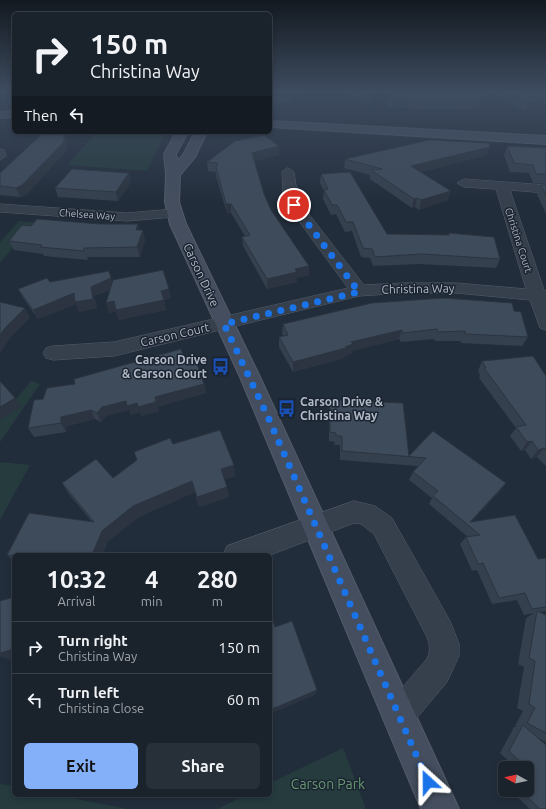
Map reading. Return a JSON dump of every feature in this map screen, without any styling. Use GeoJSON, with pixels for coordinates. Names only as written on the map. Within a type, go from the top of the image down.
{"type":"FeatureCollection","features":[{"type":"Feature","properties":{"kind":"street"},"geometry":{"type":"LineString","coordinates":[[375,129],[546,140]]}},
{"type":"Feature","properties":{"kind":"street"},"geometry":{"type":"LineString","coordinates":[[478,129],[546,131]]}},
{"type":"Feature","properties":{"kind":"street","name":"Carson Drive"},"geometry":{"type":"LineString","coordinates":[[179,134],[170,154],[173,174],[172,202],[174,213],[193,259],[316,524],[440,809]]}},
{"type":"Feature","properties":{"kind":"street"},"geometry":{"type":"LineString","coordinates":[[173,174],[189,157],[202,134]]}},
{"type":"Feature","properties":{"kind":"street"},"geometry":{"type":"LineString","coordinates":[[288,172],[290,193],[294,205],[359,292]]}},
{"type":"Feature","properties":{"kind":"street"},"geometry":{"type":"LineString","coordinates":[[464,183],[546,189]]}},
{"type":"Feature","properties":{"kind":"street","name":"Christina Court"},"geometry":{"type":"LineString","coordinates":[[502,186],[541,295]]}},
{"type":"Feature","properties":{"kind":"street","name":"Chelsea Way"},"geometry":{"type":"LineString","coordinates":[[0,208],[127,217],[174,213]]}},
{"type":"Feature","properties":{"kind":"street","name":"Christina Way"},"geometry":{"type":"LineString","coordinates":[[224,324],[359,292],[436,288],[541,295]]}},
{"type":"Feature","properties":{"kind":"street"},"geometry":{"type":"LineString","coordinates":[[541,295],[546,324]]}},
{"type":"Feature","properties":{"kind":"street","name":"Carson Court"},"geometry":{"type":"LineString","coordinates":[[53,353],[114,349],[224,324]]}},
{"type":"Feature","properties":{"kind":"street"},"geometry":{"type":"LineString","coordinates":[[241,553],[316,524],[354,512],[364,512],[373,517],[383,526],[440,631],[444,642],[444,655],[437,670],[399,715]]}},
{"type":"Feature","properties":{"kind":"green space"},"geometry":{"type":"Polygon","coordinates":[[[95,134],[165,134],[147,171],[67,165],[95,134]]]}},
{"type":"Feature","properties":{"kind":"green space"},"geometry":{"type":"Polygon","coordinates":[[[19,221],[35,222],[0,263],[0,242],[19,221]]]}},
{"type":"Feature","properties":{"kind":"green space"},"geometry":{"type":"Polygon","coordinates":[[[31,381],[40,384],[0,442],[0,419],[31,381]]]}},
{"type":"Feature","properties":{"kind":"green space"},"geometry":{"type":"Polygon","coordinates":[[[0,462],[30,465],[0,520],[0,462]]]}},
{"type":"Feature","properties":{"kind":"green space","name":"Carson Park"},"geometry":{"type":"Polygon","coordinates":[[[343,748],[366,809],[217,809],[242,797],[272,797],[272,782],[343,748]]]}},
{"type":"Feature","properties":{"kind":"green space"},"geometry":{"type":"Polygon","coordinates":[[[0,784],[12,786],[12,797],[67,797],[128,809],[0,809],[0,784]]]}},
{"type":"Feature","properties":{"kind":"building"},"geometry":{"type":"Polygon","coordinates":[[[42,134],[64,134],[64,142],[22,185],[16,188],[0,186],[0,173],[42,134]]]}},
{"type":"Feature","properties":{"kind":"building"},"geometry":{"type":"Polygon","coordinates":[[[264,135],[279,146],[252,153],[264,194],[271,210],[309,266],[295,269],[297,272],[267,279],[242,237],[250,235],[231,204],[226,204],[216,167],[218,163],[207,162],[235,141],[264,135]]]}},
{"type":"Feature","properties":{"kind":"building"},"geometry":{"type":"Polygon","coordinates":[[[429,140],[489,143],[490,147],[411,166],[451,191],[421,200],[417,198],[414,199],[371,170],[382,169],[345,159],[429,140]]]}},
{"type":"Feature","properties":{"kind":"building"},"geometry":{"type":"Polygon","coordinates":[[[507,146],[546,148],[546,174],[536,174],[533,165],[514,163],[507,146]]]}},
{"type":"Feature","properties":{"kind":"building"},"geometry":{"type":"Polygon","coordinates":[[[72,169],[129,173],[116,192],[55,188],[72,169]]]}},
{"type":"Feature","properties":{"kind":"building"},"geometry":{"type":"Polygon","coordinates":[[[350,172],[387,234],[449,235],[449,233],[494,237],[500,259],[422,254],[375,257],[372,249],[363,248],[353,222],[346,222],[337,205],[332,205],[324,190],[328,189],[321,174],[350,172]]]}},
{"type":"Feature","properties":{"kind":"building"},"geometry":{"type":"Polygon","coordinates":[[[541,185],[546,185],[546,195],[541,185]]]}},
{"type":"Feature","properties":{"kind":"building"},"geometry":{"type":"Polygon","coordinates":[[[37,219],[100,224],[138,224],[136,230],[143,230],[137,247],[84,248],[84,251],[40,247],[42,245],[9,241],[22,225],[31,226],[37,219]]]}},
{"type":"Feature","properties":{"kind":"building"},"geometry":{"type":"Polygon","coordinates":[[[163,270],[169,289],[161,291],[164,300],[116,310],[114,301],[106,303],[113,280],[163,270]]]}},
{"type":"Feature","properties":{"kind":"building"},"geometry":{"type":"Polygon","coordinates":[[[109,271],[111,278],[91,287],[93,299],[75,302],[74,293],[33,310],[18,289],[47,278],[50,282],[109,271]]]}},
{"type":"Feature","properties":{"kind":"building"},"geometry":{"type":"Polygon","coordinates":[[[443,298],[512,303],[514,311],[521,312],[528,337],[465,334],[465,331],[438,332],[437,329],[403,333],[402,330],[351,342],[353,344],[345,347],[346,348],[293,362],[279,337],[288,335],[283,324],[372,303],[443,298]]]}},
{"type":"Feature","properties":{"kind":"building"},"geometry":{"type":"Polygon","coordinates":[[[0,302],[25,308],[0,335],[0,302]]]}},
{"type":"Feature","properties":{"kind":"building"},"geometry":{"type":"Polygon","coordinates":[[[181,349],[184,358],[195,358],[204,384],[155,397],[156,402],[138,407],[137,403],[127,406],[126,401],[102,407],[97,413],[91,410],[61,417],[61,423],[28,428],[34,400],[43,399],[47,388],[75,384],[74,379],[181,349]]]}},
{"type":"Feature","properties":{"kind":"building"},"geometry":{"type":"Polygon","coordinates":[[[533,356],[546,376],[546,450],[544,448],[538,450],[532,441],[527,442],[516,427],[526,425],[484,368],[486,368],[482,361],[533,356]]]}},
{"type":"Feature","properties":{"kind":"building"},"geometry":{"type":"Polygon","coordinates":[[[0,381],[15,398],[0,407],[0,381]]]}},
{"type":"Feature","properties":{"kind":"building"},"geometry":{"type":"Polygon","coordinates":[[[330,400],[403,403],[409,456],[433,431],[506,483],[470,522],[515,515],[538,559],[546,558],[546,607],[532,609],[525,593],[499,598],[483,563],[478,564],[466,537],[480,535],[433,496],[438,491],[413,472],[426,458],[342,451],[342,436],[336,436],[336,433],[330,432],[330,400]]]}},
{"type":"Feature","properties":{"kind":"building"},"geometry":{"type":"Polygon","coordinates":[[[220,430],[234,465],[221,469],[227,487],[197,497],[192,481],[133,506],[102,531],[93,553],[12,553],[12,556],[7,555],[29,513],[94,522],[62,483],[96,459],[113,478],[137,460],[134,452],[170,438],[173,444],[220,430]]]}},
{"type":"Feature","properties":{"kind":"building"},"geometry":{"type":"Polygon","coordinates":[[[12,598],[12,650],[0,653],[0,601],[12,598]]]}},
{"type":"Feature","properties":{"kind":"building"},"geometry":{"type":"Polygon","coordinates":[[[537,611],[546,615],[546,733],[527,723],[535,708],[529,704],[535,661],[529,658],[537,611]]]}},
{"type":"Feature","properties":{"kind":"building"},"geometry":{"type":"Polygon","coordinates":[[[272,617],[275,627],[292,621],[317,690],[272,709],[272,617]]]}},
{"type":"Feature","properties":{"kind":"building"},"geometry":{"type":"Polygon","coordinates":[[[523,725],[546,745],[546,809],[540,809],[527,797],[534,797],[534,761],[520,761],[509,751],[523,725]]]}},
{"type":"Feature","properties":{"kind":"place","name":"Carson Drive & Carson Court"},"geometry":{"type":"Point","coordinates":[220,367]}},
{"type":"Feature","properties":{"kind":"place","name":"Carson Drive & Christina Way"},"geometry":{"type":"Point","coordinates":[287,409]}},
{"type":"Feature","properties":{"kind":"route"},"geometry":{"type":"LineString","coordinates":[[294,205],[359,292],[224,324],[250,377],[322,538],[428,782]]}}]}
